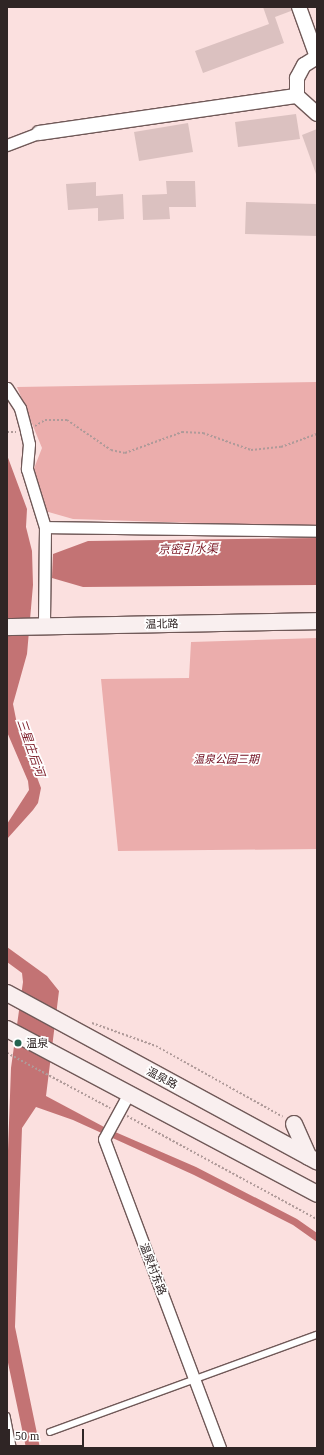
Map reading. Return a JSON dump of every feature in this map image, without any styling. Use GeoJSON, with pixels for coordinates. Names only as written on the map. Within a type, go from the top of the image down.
{"type":"FeatureCollection","features":[{"type":"Feature","properties":{"kind":"main road","name":"温北路"},"geometry":{"type":"LineString","coordinates":[[7,627],[317,621]]}},
{"type":"Feature","properties":{"kind":"main road","name":"温泉路"},"geometry":{"type":"LineString","coordinates":[[7,993],[83,1027],[313,1159]]}},
{"type":"Feature","properties":{"kind":"main road"},"geometry":{"type":"LineString","coordinates":[[7,1029],[317,1194]]}},
{"type":"Feature","properties":{"kind":"main road"},"geometry":{"type":"LineString","coordinates":[[294,1124],[313,1159]]}},
{"type":"Feature","properties":{"kind":"street"},"geometry":{"type":"LineString","coordinates":[[299,7],[317,57],[304,65],[297,78],[297,96],[317,114]]}},
{"type":"Feature","properties":{"kind":"street"},"geometry":{"type":"LineString","coordinates":[[7,145],[39,133],[297,96]]}},
{"type":"Feature","properties":{"kind":"street"},"geometry":{"type":"LineString","coordinates":[[7,388],[20,408],[29,444],[27,468],[45,527],[37,626]]}},
{"type":"Feature","properties":{"kind":"street"},"geometry":{"type":"LineString","coordinates":[[45,527],[317,531]]}},
{"type":"Feature","properties":{"kind":"street","name":"温泉村东路"},"geometry":{"type":"LineString","coordinates":[[129,1093],[104,1139],[220,1448]]}},
{"type":"Feature","properties":{"kind":"lane"},"geometry":{"type":"LineString","coordinates":[[50,1432],[317,1335]]}},
{"type":"Feature","properties":{"kind":"lane"},"geometry":{"type":"LineString","coordinates":[[7,1416],[11,1447]]}},
{"type":"Feature","properties":{"kind":"path"},"geometry":{"type":"LineString","coordinates":[[26,431],[45,420],[67,420],[111,450],[125,454],[182,432],[203,433],[251,450],[281,447],[317,434]]}},
{"type":"Feature","properties":{"kind":"path"},"geometry":{"type":"LineString","coordinates":[[83,1027],[156,1046],[294,1124]]}},
{"type":"Feature","properties":{"kind":"path"},"geometry":{"type":"LineString","coordinates":[[7,1053],[317,1219]]}},
{"type":"Feature","properties":{"kind":"green space"},"geometry":{"type":"Polygon","coordinates":[[[317,382],[317,527],[73,519],[45,511],[33,471],[42,448],[17,387],[317,382]]]}},
{"type":"Feature","properties":{"kind":"green space","name":"温泉公园三期"},"geometry":{"type":"Polygon","coordinates":[[[317,638],[317,849],[118,851],[101,679],[189,678],[191,642],[317,638]]]}},
{"type":"Feature","properties":{"kind":"water"},"geometry":{"type":"Polygon","coordinates":[[[7,455],[27,509],[26,527],[32,551],[33,585],[27,654],[13,704],[17,724],[41,788],[38,803],[7,839],[7,824],[29,790],[28,781],[7,732],[7,455]]]}},
{"type":"Feature","properties":{"kind":"water","name":"京密引水渠"},"geometry":{"type":"Polygon","coordinates":[[[317,538],[317,585],[83,587],[52,578],[53,554],[88,541],[317,538]]]}},
{"type":"Feature","properties":{"kind":"water"},"geometry":{"type":"Polygon","coordinates":[[[7,947],[47,976],[59,991],[46,1096],[106,1128],[196,1167],[297,1219],[317,1233],[317,1242],[293,1225],[194,1175],[73,1120],[36,1107],[22,1128],[15,1327],[40,1448],[26,1448],[7,1358],[7,1178],[11,1068],[23,982],[22,973],[7,962],[7,947]]]}},
{"type":"Feature","properties":{"kind":"building"},"geometry":{"type":"Polygon","coordinates":[[[263,7],[291,7],[291,11],[275,17],[284,43],[203,73],[195,51],[269,24],[263,7]]]}},
{"type":"Feature","properties":{"kind":"building"},"geometry":{"type":"Polygon","coordinates":[[[296,114],[300,139],[238,147],[235,122],[296,114]]]}},
{"type":"Feature","properties":{"kind":"building"},"geometry":{"type":"Polygon","coordinates":[[[188,123],[193,152],[139,161],[134,132],[188,123]]]}},
{"type":"Feature","properties":{"kind":"building"},"geometry":{"type":"Polygon","coordinates":[[[317,129],[317,174],[316,174],[302,135],[317,129]]]}},
{"type":"Feature","properties":{"kind":"building"},"geometry":{"type":"Polygon","coordinates":[[[166,181],[195,181],[196,207],[169,207],[170,219],[143,220],[142,195],[167,194],[166,181]]]}},
{"type":"Feature","properties":{"kind":"building"},"geometry":{"type":"Polygon","coordinates":[[[96,182],[96,196],[123,194],[124,219],[98,221],[98,208],[68,210],[66,184],[96,182]]]}},
{"type":"Feature","properties":{"kind":"building"},"geometry":{"type":"Polygon","coordinates":[[[246,202],[317,204],[317,236],[245,234],[246,202]]]}},
{"type":"Feature","properties":{"kind":"place","name":"温泉"},"geometry":{"type":"Point","coordinates":[18,1043]}},
{"type":"Feature","properties":{"kind":"water label","name":"三星庄后河"},"geometry":{"type":"Point","coordinates":[30,748]}}]}
